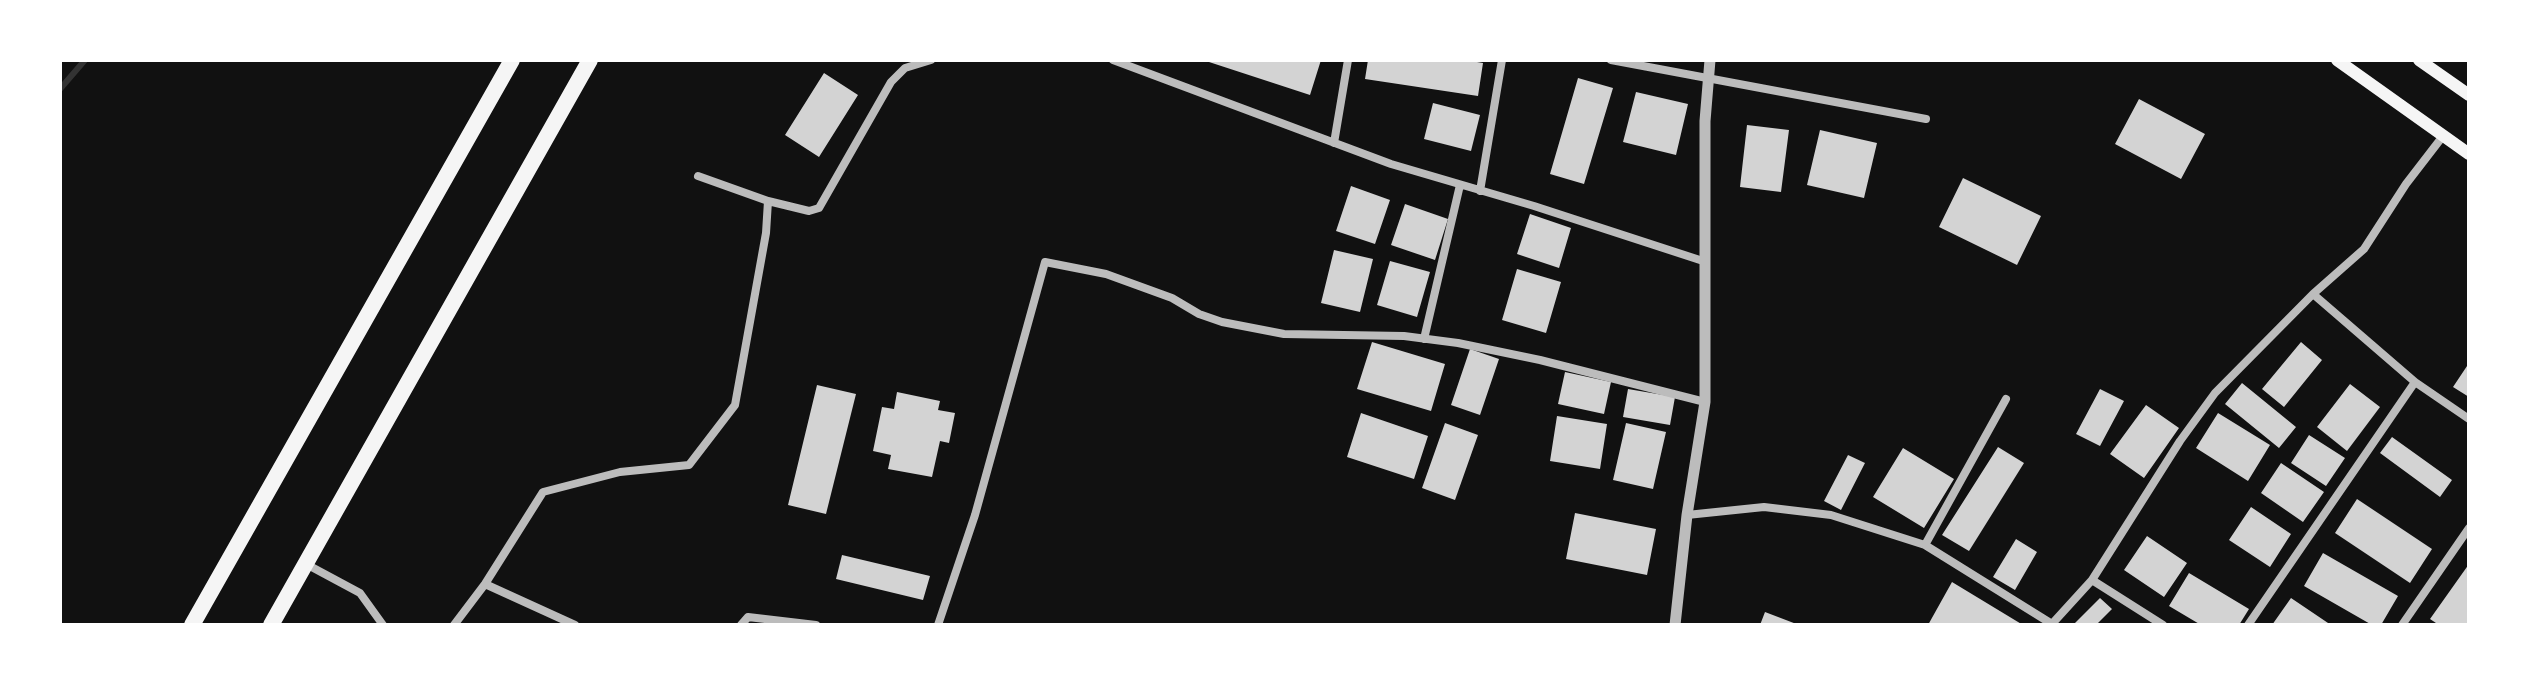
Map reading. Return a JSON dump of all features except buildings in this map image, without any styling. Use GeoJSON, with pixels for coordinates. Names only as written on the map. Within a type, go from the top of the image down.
{"type":"FeatureCollection","features":[{"type":"Feature","properties":{"kind":"highway"},"geometry":{"type":"LineString","coordinates":[[271,625],[590,60]]}},
{"type":"Feature","properties":{"kind":"highway"},"geometry":{"type":"LineString","coordinates":[[192,625],[510,62]]}},
{"type":"Feature","properties":{"kind":"main road"},"geometry":{"type":"LineString","coordinates":[[2337,60],[2469,154]]}},
{"type":"Feature","properties":{"kind":"main road"},"geometry":{"type":"LineString","coordinates":[[2419,60],[2469,95]]}},
{"type":"Feature","properties":{"kind":"street"},"geometry":{"type":"LineString","coordinates":[[698,176],[768,201],[809,211],[819,208],[891,82],[905,68],[931,60]]}},
{"type":"Feature","properties":{"kind":"street"},"geometry":{"type":"LineString","coordinates":[[1113,60],[1334,143],[1703,261]]}},
{"type":"Feature","properties":{"kind":"street"},"geometry":{"type":"LineString","coordinates":[[1334,143],[1348,60]]}},
{"type":"Feature","properties":{"kind":"street"},"geometry":{"type":"LineString","coordinates":[[1480,191],[1502,60]]}},
{"type":"Feature","properties":{"kind":"street"},"geometry":{"type":"LineString","coordinates":[[1611,60],[1926,119]]}},
{"type":"Feature","properties":{"kind":"street"},"geometry":{"type":"LineString","coordinates":[[1675,625],[1687,515],[1705,402],[1703,261],[1710,60]]}},
{"type":"Feature","properties":{"kind":"street"},"geometry":{"type":"LineString","coordinates":[[1687,515],[1764,507],[1831,515],[1925,545],[2051,625],[2092,580],[2180,441],[2215,393],[2313,294],[2364,249],[2406,184],[2443,136]]}},
{"type":"Feature","properties":{"kind":"street"},"geometry":{"type":"LineString","coordinates":[[1424,339],[1460,185]]}},
{"type":"Feature","properties":{"kind":"street"},"geometry":{"type":"LineString","coordinates":[[454,625],[485,584],[543,492],[620,472],[689,465],[735,405],[766,233],[768,201]]}},
{"type":"Feature","properties":{"kind":"street"},"geometry":{"type":"LineString","coordinates":[[938,625],[975,515],[1045,262],[1106,274],[1172,298],[1199,314],[1237,325],[1284,334],[1458,343],[1540,360],[1705,402]]}},
{"type":"Feature","properties":{"kind":"street"},"geometry":{"type":"LineString","coordinates":[[2313,294],[2415,382],[2469,419]]}},
{"type":"Feature","properties":{"kind":"street"},"geometry":{"type":"LineString","coordinates":[[2248,625],[2415,382]]}},
{"type":"Feature","properties":{"kind":"street"},"geometry":{"type":"LineString","coordinates":[[1925,545],[2006,399]]}},
{"type":"Feature","properties":{"kind":"street"},"geometry":{"type":"LineString","coordinates":[[2402,625],[2469,528]]}},
{"type":"Feature","properties":{"kind":"street"},"geometry":{"type":"LineString","coordinates":[[305,563],[360,593],[383,625]]}},
{"type":"Feature","properties":{"kind":"street"},"geometry":{"type":"LineString","coordinates":[[2092,580],[2163,625]]}},
{"type":"Feature","properties":{"kind":"street"},"geometry":{"type":"LineString","coordinates":[[485,584],[575,625]]}},
{"type":"Feature","properties":{"kind":"street"},"geometry":{"type":"LineString","coordinates":[[741,625],[748,617],[816,625]]}},
{"type":"Feature","properties":{"kind":"waterway"},"geometry":{"type":"LineString","coordinates":[[60,89],[85,60]]}}]}
